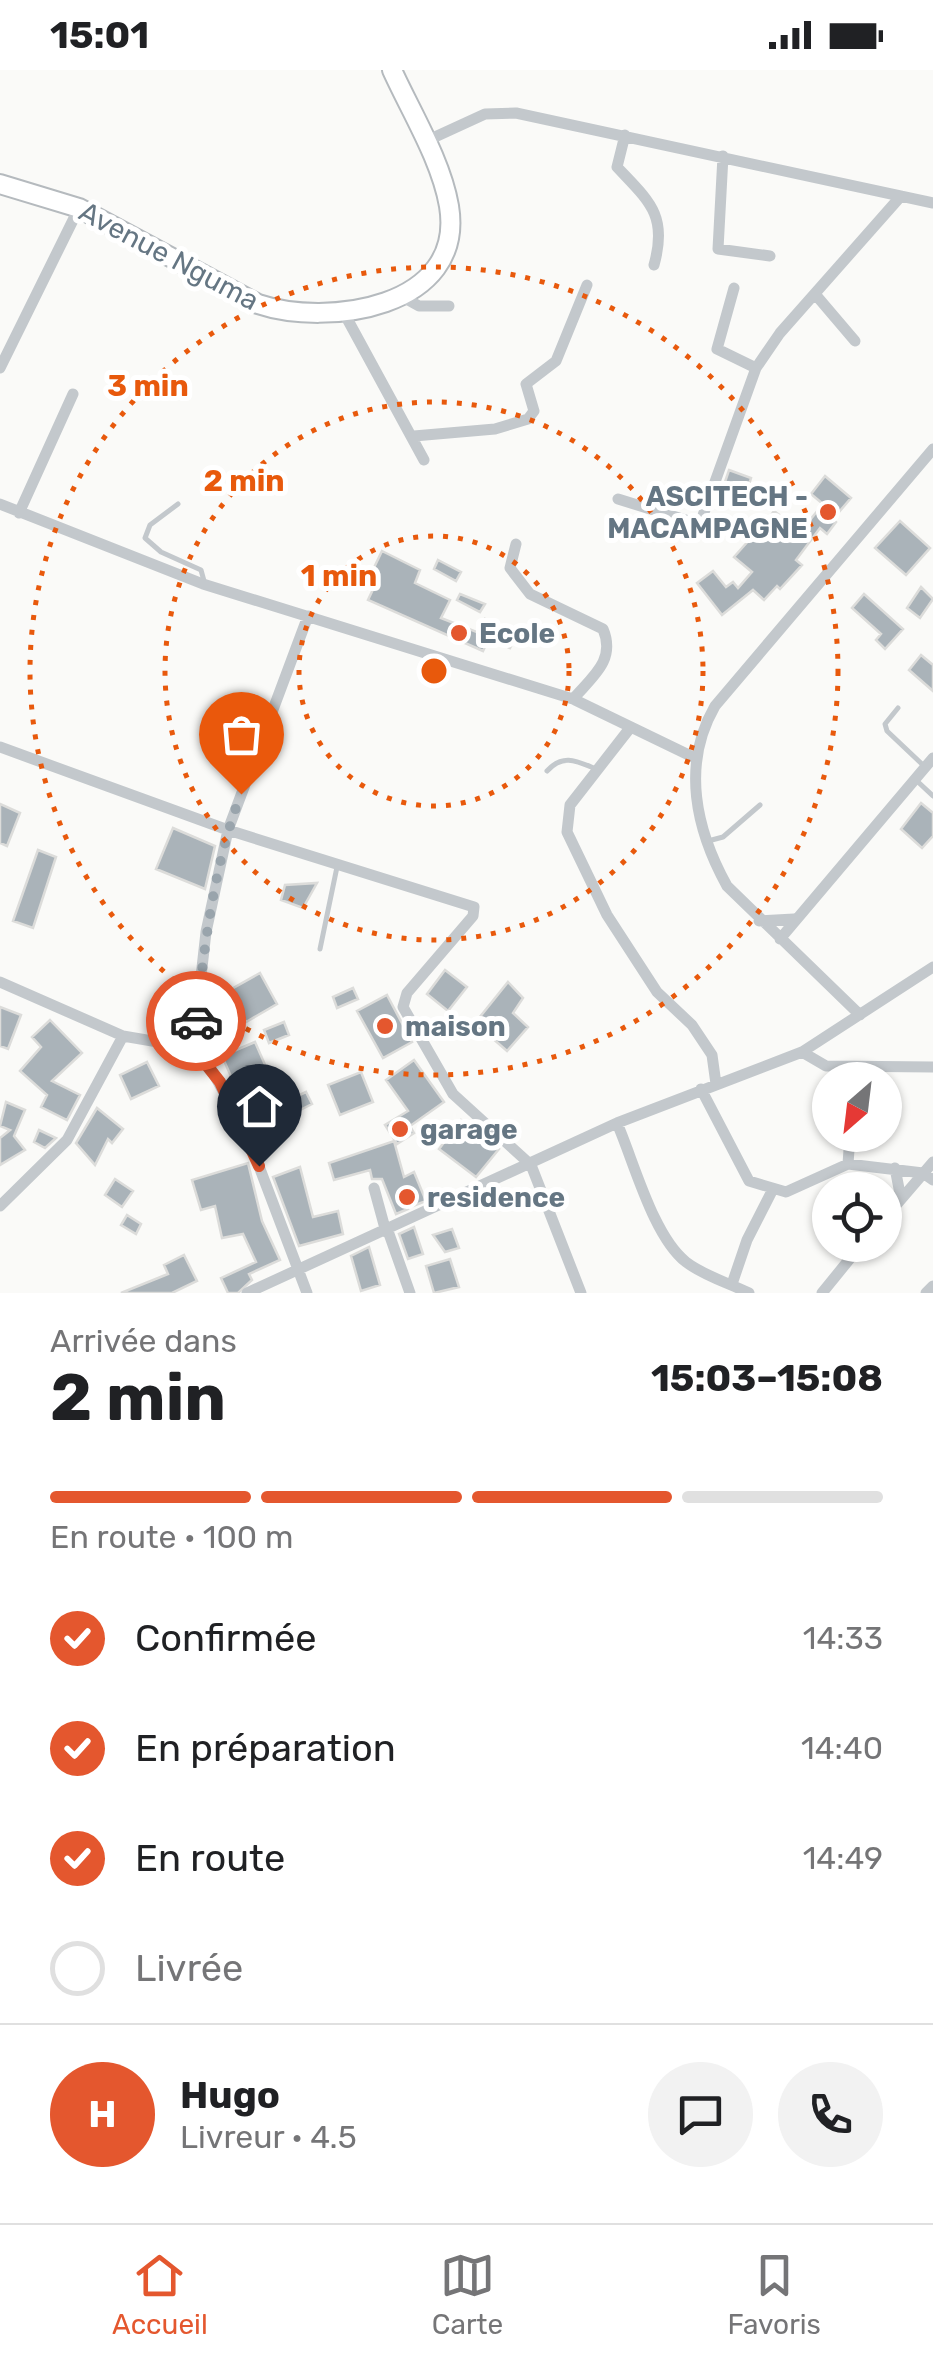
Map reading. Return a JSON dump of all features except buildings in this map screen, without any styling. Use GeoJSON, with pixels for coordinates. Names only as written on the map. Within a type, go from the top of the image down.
{"type":"FeatureCollection","features":[{"type":"Feature","properties":{"kind":"main road"},"geometry":{"type":"LineString","coordinates":[[392,70],[449,208],[449,232],[427,277],[401,296]]}},
{"type":"Feature","properties":{"kind":"main road","name":"Avenue Nguma"},"geometry":{"type":"LineString","coordinates":[[0,184],[79,208],[258,304],[281,312],[344,312],[401,296]]}},
{"type":"Feature","properties":{"kind":"street"},"geometry":{"type":"LineString","coordinates":[[424,142],[474,118],[501,112],[625,135],[933,203]]}},
{"type":"Feature","properties":{"kind":"street"},"geometry":{"type":"LineString","coordinates":[[625,135],[617,167],[654,206],[660,242],[654,265]]}},
{"type":"Feature","properties":{"kind":"street"},"geometry":{"type":"LineString","coordinates":[[723,156],[718,248],[770,256]]}},
{"type":"Feature","properties":{"kind":"street"},"geometry":{"type":"LineString","coordinates":[[618,498],[692,522],[702,518],[756,368],[814,294],[901,196]]}},
{"type":"Feature","properties":{"kind":"street"},"geometry":{"type":"LineString","coordinates":[[0,368],[79,208]]}},
{"type":"Feature","properties":{"kind":"street"},"geometry":{"type":"LineString","coordinates":[[414,436],[495,429],[528,419],[533,403],[526,384],[556,361],[587,285]]}},
{"type":"Feature","properties":{"kind":"street"},"geometry":{"type":"LineString","coordinates":[[734,288],[717,348],[756,368]]}},
{"type":"Feature","properties":{"kind":"street"},"geometry":{"type":"LineString","coordinates":[[814,294],[854,341]]}},
{"type":"Feature","properties":{"kind":"street"},"geometry":{"type":"LineString","coordinates":[[401,296],[419,306],[449,306]]}},
{"type":"Feature","properties":{"kind":"street"},"geometry":{"type":"LineString","coordinates":[[344,312],[424,460]]}},
{"type":"Feature","properties":{"kind":"street"},"geometry":{"type":"LineString","coordinates":[[19,512],[73,394]]}},
{"type":"Feature","properties":{"kind":"street"},"geometry":{"type":"LineString","coordinates":[[860,1015],[727,886],[696,806],[695,758],[715,706],[933,450]]}},
{"type":"Feature","properties":{"kind":"street"},"geometry":{"type":"LineString","coordinates":[[0,504],[202,584],[573,699],[695,758]]}},
{"type":"Feature","properties":{"kind":"street"},"geometry":{"type":"LineString","coordinates":[[516,544],[510,568],[530,594],[603,629],[610,646],[608,658],[573,699]]}},
{"type":"Feature","properties":{"kind":"street"},"geometry":{"type":"LineString","coordinates":[[193,1048],[206,932],[228,830],[308,616]]}},
{"type":"Feature","properties":{"kind":"street"},"geometry":{"type":"LineString","coordinates":[[630,728],[570,805],[570,842],[607,915],[657,992],[692,1026],[712,1055],[716,1084]]}},
{"type":"Feature","properties":{"kind":"street"},"geometry":{"type":"LineString","coordinates":[[0,747],[228,830],[474,907],[472,916],[406,994],[402,1006],[453,1094],[531,1165],[581,1293]]}},
{"type":"Feature","properties":{"kind":"street"},"geometry":{"type":"LineString","coordinates":[[780,939],[929,763]]}},
{"type":"Feature","properties":{"kind":"street"},"geometry":{"type":"LineString","coordinates":[[759,921],[794,919]]}},
{"type":"Feature","properties":{"kind":"street"},"geometry":{"type":"LineString","coordinates":[[247,1293],[387,1232],[617,1122],[802,1052],[933,967]]}},
{"type":"Feature","properties":{"kind":"street"},"geometry":{"type":"LineString","coordinates":[[0,982],[123,1036],[193,1048],[208,1062],[246,1132],[307,1293]]}},
{"type":"Feature","properties":{"kind":"street"},"geometry":{"type":"LineString","coordinates":[[0,1206],[67,1140],[123,1036]]}},
{"type":"Feature","properties":{"kind":"street"},"geometry":{"type":"LineString","coordinates":[[802,1052],[819,1062]]}},
{"type":"Feature","properties":{"kind":"street"},"geometry":{"type":"LineString","coordinates":[[902,1069],[933,1066]]}},
{"type":"Feature","properties":{"kind":"street"},"geometry":{"type":"LineString","coordinates":[[701,1089],[742,1175],[772,1189],[786,1192],[848,1164],[930,1172]]}},
{"type":"Feature","properties":{"kind":"street"},"geometry":{"type":"LineString","coordinates":[[617,1122],[662,1231],[676,1253],[694,1268],[750,1293]]}},
{"type":"Feature","properties":{"kind":"street"},"geometry":{"type":"LineString","coordinates":[[848,1164],[849,1152]]}},
{"type":"Feature","properties":{"kind":"street"},"geometry":{"type":"LineString","coordinates":[[894,1168],[895,1172]]}},
{"type":"Feature","properties":{"kind":"street"},"geometry":{"type":"LineString","coordinates":[[902,1199],[930,1172]]}},
{"type":"Feature","properties":{"kind":"street"},"geometry":{"type":"LineString","coordinates":[[374,1188],[410,1293]]}},
{"type":"Feature","properties":{"kind":"street"},"geometry":{"type":"LineString","coordinates":[[732,1284],[746,1240],[772,1189]]}},
{"type":"Feature","properties":{"kind":"street"},"geometry":{"type":"LineString","coordinates":[[822,1293],[847,1262]]}},
{"type":"Feature","properties":{"kind":"street"},"geometry":{"type":"LineString","coordinates":[[926,1293],[933,1286]]}},
{"type":"Feature","properties":{"kind":"lane"},"geometry":{"type":"LineString","coordinates":[[178,504],[150,525],[145,538],[161,552],[205,573],[202,584]]}},
{"type":"Feature","properties":{"kind":"lane"},"geometry":{"type":"LineString","coordinates":[[898,708],[885,724],[887,731],[929,763]]}},
{"type":"Feature","properties":{"kind":"lane"},"geometry":{"type":"LineString","coordinates":[[547,770],[555,762],[567,759],[596,770]]}},
{"type":"Feature","properties":{"kind":"lane"},"geometry":{"type":"LineString","coordinates":[[915,779],[933,796]]}},
{"type":"Feature","properties":{"kind":"lane"},"geometry":{"type":"LineString","coordinates":[[708,841],[722,838],[760,805]]}},
{"type":"Feature","properties":{"kind":"lane"},"geometry":{"type":"LineString","coordinates":[[320,949],[337,864]]}},
{"type":"Feature","properties":{"kind":"way so far"},"geometry":{"type":"LineString","coordinates":[[196,1021],[206,932],[228,830],[241,794]]}},
{"type":"Feature","properties":{"kind":"place","name":"ASCITECH - MACAMPAGNE"},"geometry":{"type":"Point","coordinates":[828,512]}},
{"type":"Feature","properties":{"kind":"place","name":"Ecole"},"geometry":{"type":"Point","coordinates":[459,633]}},
{"type":"Feature","properties":{"kind":"place","name":"maison"},"geometry":{"type":"Point","coordinates":[385,1026]}},
{"type":"Feature","properties":{"kind":"place","name":"garage"},"geometry":{"type":"Point","coordinates":[400,1129]}},
{"type":"Feature","properties":{"kind":"place","name":"residence"},"geometry":{"type":"Point","coordinates":[407,1197]}},
{"type":"Feature","properties":{"kind":"route"},"geometry":{"type":"LineString","coordinates":[[196,1021],[193,1048],[208,1062],[220,1082],[259,1166]]}}]}
